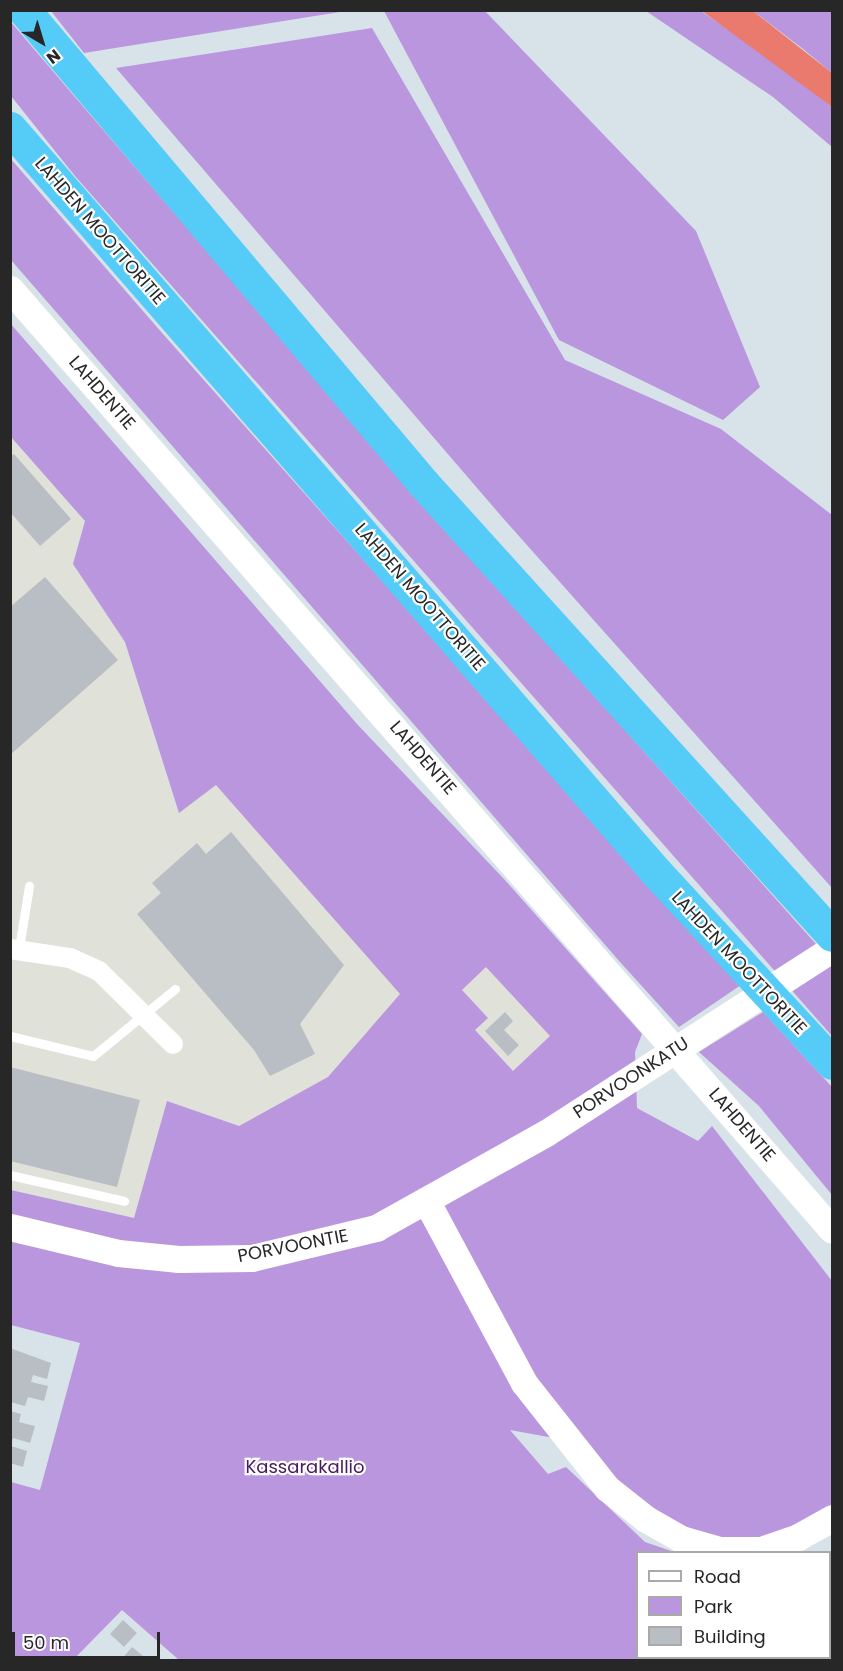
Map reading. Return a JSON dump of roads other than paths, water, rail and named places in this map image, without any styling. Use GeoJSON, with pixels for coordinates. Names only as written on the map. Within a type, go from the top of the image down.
{"type":"FeatureCollection","features":[{"type":"Feature","properties":{"kind":"highway"},"geometry":{"type":"LineString","coordinates":[[24,10],[424,484],[832,935]]}},
{"type":"Feature","properties":{"kind":"highway","name":"LAHDEN MOOTTORITIE"},"geometry":{"type":"LineString","coordinates":[[10,128],[738,962],[832,1063]]}},
{"type":"Feature","properties":{"kind":"main road","name":"LAHDENTIE"},"geometry":{"type":"LineString","coordinates":[[10,289],[628,991],[832,1230]]}},
{"type":"Feature","properties":{"kind":"main road","name":"PORVOONKATU"},"geometry":{"type":"LineString","coordinates":[[427,1202],[555,1127],[832,949]]}},
{"type":"Feature","properties":{"kind":"main road","name":"PORVOONTIE"},"geometry":{"type":"LineString","coordinates":[[10,1227],[118,1253],[179,1260],[252,1258],[376,1228],[427,1202]]}},
{"type":"Feature","properties":{"kind":"main road"},"geometry":{"type":"LineString","coordinates":[[427,1202],[524,1383],[607,1488],[646,1519],[681,1539],[730,1550],[761,1550],[798,1537],[832,1518]]}},
{"type":"Feature","properties":{"kind":"street"},"geometry":{"type":"LineString","coordinates":[[15,949],[70,958],[99,971],[174,1044]]}},
{"type":"Feature","properties":{"kind":"lane"},"geometry":{"type":"LineString","coordinates":[[15,949],[29,886]]}},
{"type":"Feature","properties":{"kind":"lane"},"geometry":{"type":"LineString","coordinates":[[10,1036],[93,1056],[176,989]]}},
{"type":"Feature","properties":{"kind":"lane"},"geometry":{"type":"LineString","coordinates":[[10,1175],[124,1201]]}},
{"type":"Feature","properties":{"kind":"park label","name":"Kassarakallio"},"geometry":{"type":"Point","coordinates":[305,1467]}}]}
